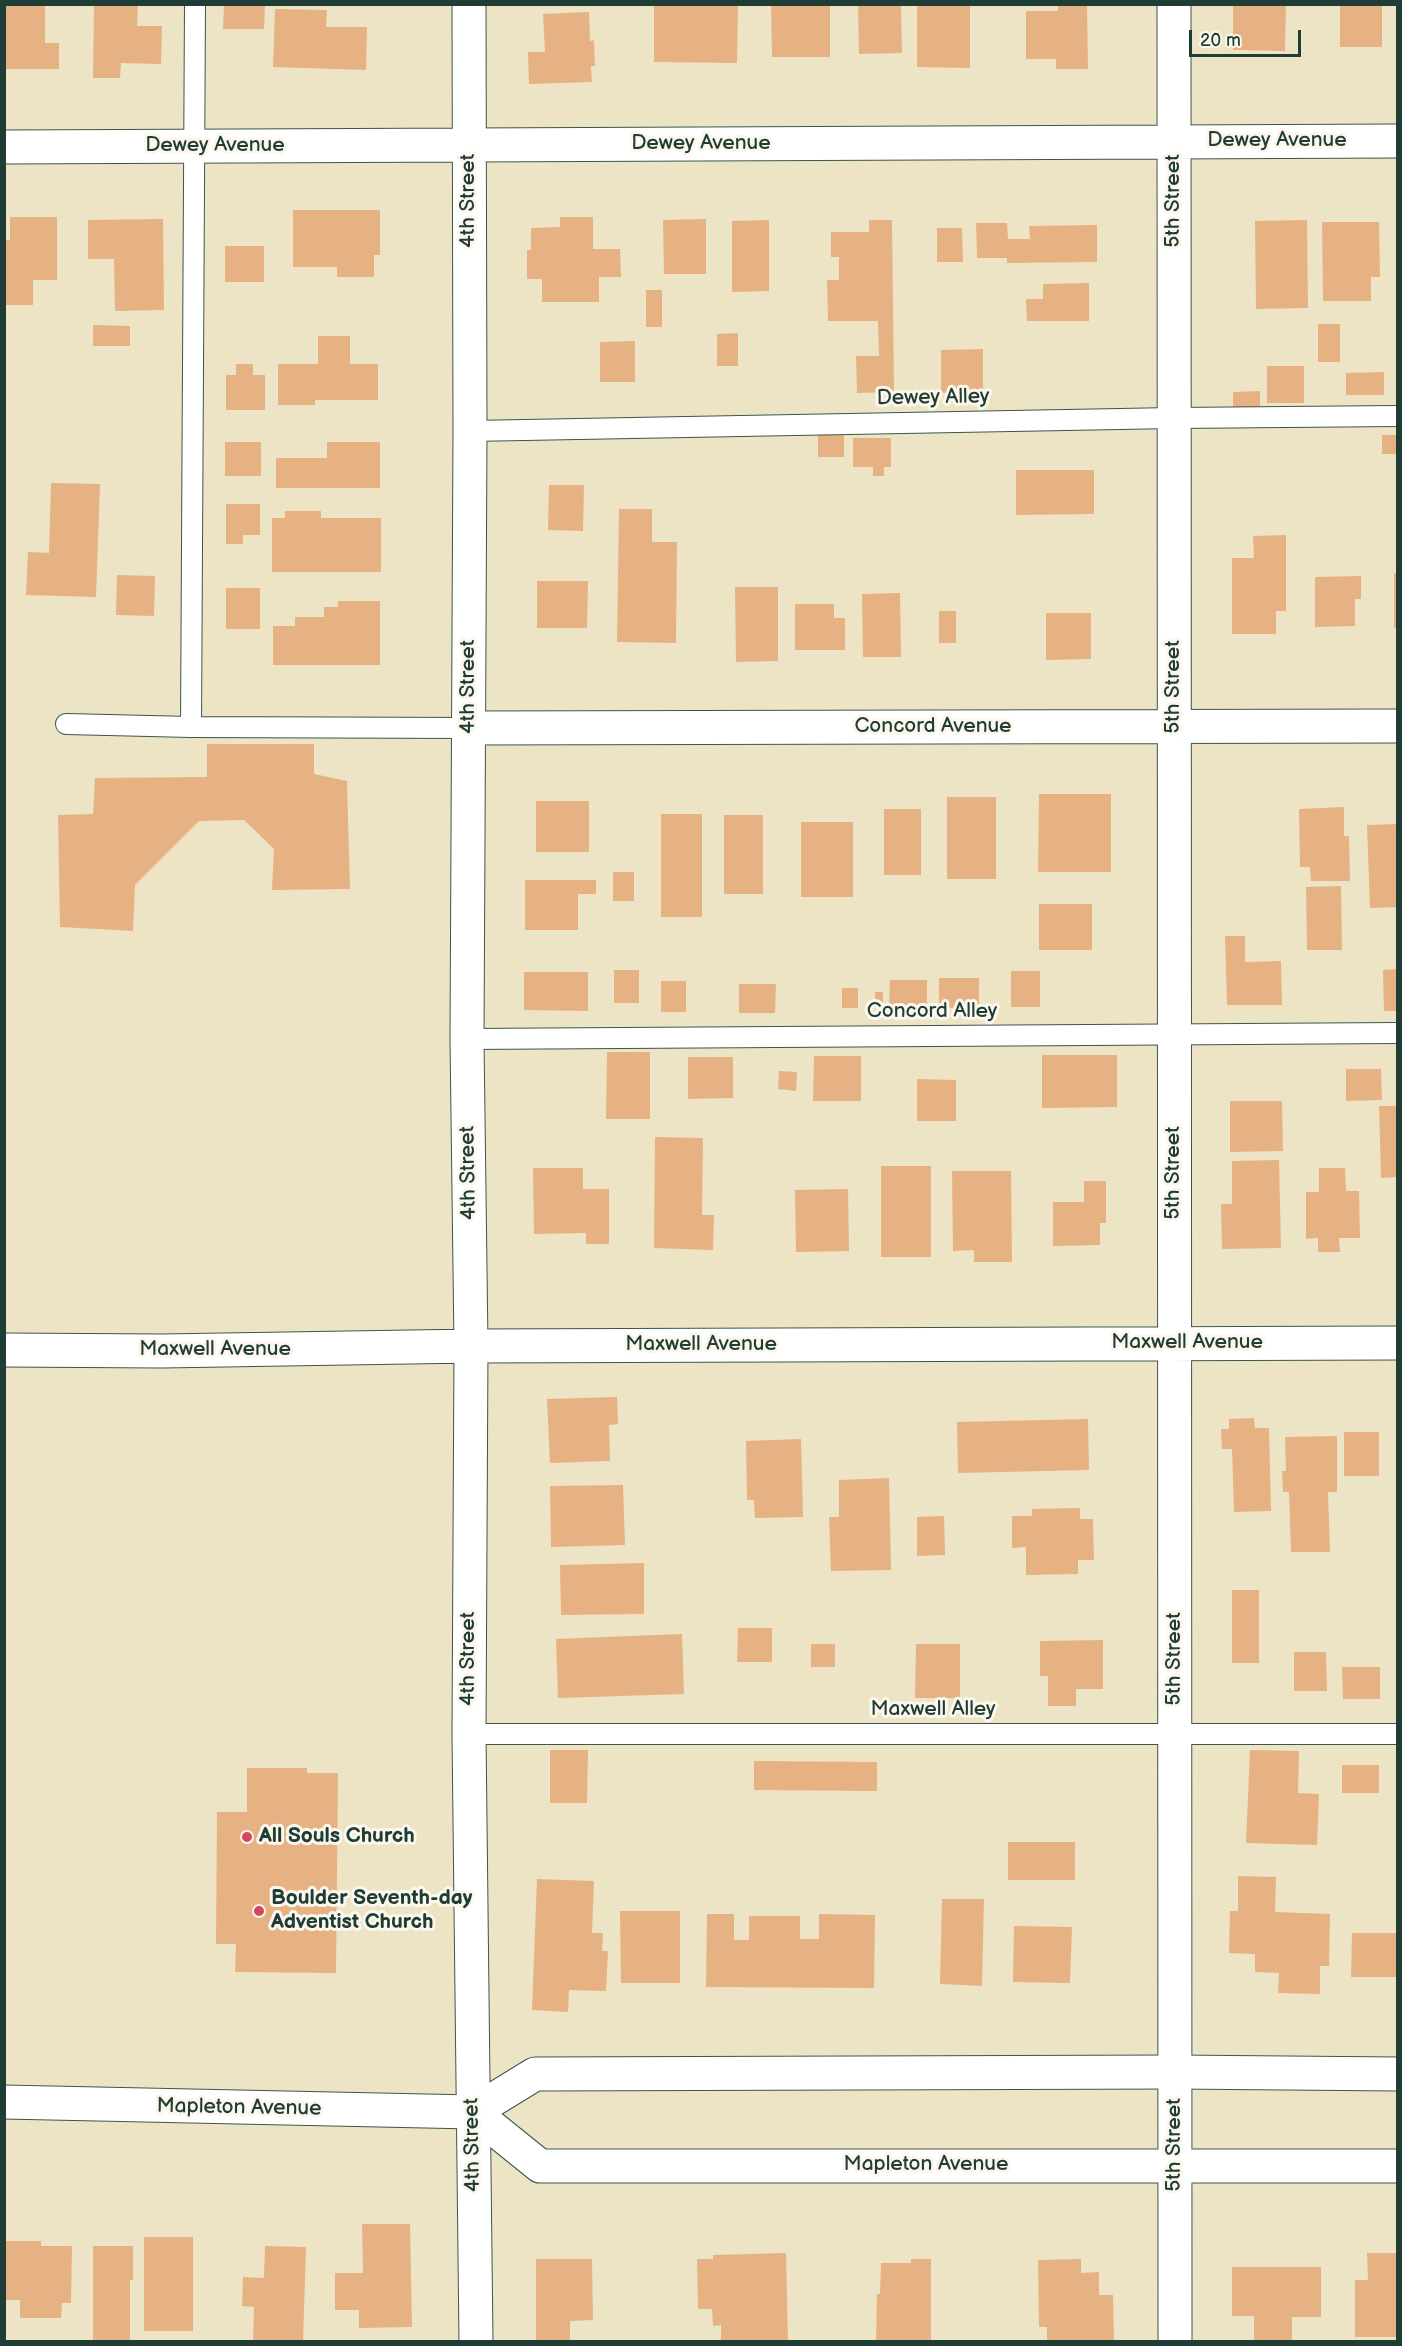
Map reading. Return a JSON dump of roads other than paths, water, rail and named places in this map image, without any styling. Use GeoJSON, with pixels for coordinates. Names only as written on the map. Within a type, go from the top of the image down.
{"type":"FeatureCollection","features":[{"type":"Feature","properties":{"kind":"street","name":"4th Street"},"geometry":{"type":"LineString","coordinates":[[469,4],[470,431],[467,1038],[471,1346],[469,1734],[476,2342]]}},
{"type":"Feature","properties":{"kind":"street","name":"5th Street"},"geometry":{"type":"LineString","coordinates":[[1174,4],[1175,2342]]}},
{"type":"Feature","properties":{"kind":"street","name":"Dewey Avenue"},"geometry":{"type":"LineString","coordinates":[[4,147],[1398,141]]}},
{"type":"Feature","properties":{"kind":"street","name":"Concord Avenue"},"geometry":{"type":"LineString","coordinates":[[469,728],[1398,726]]}},
{"type":"Feature","properties":{"kind":"street","name":"Maxwell Avenue"},"geometry":{"type":"LineString","coordinates":[[4,1350],[173,1351],[471,1346],[1398,1342]]}},
{"type":"Feature","properties":{"kind":"street"},"geometry":{"type":"LineString","coordinates":[[473,2112],[535,2074],[1175,2072],[1398,2074]]}},
{"type":"Feature","properties":{"kind":"street","name":"Mapleton Avenue"},"geometry":{"type":"LineString","coordinates":[[4,2102],[473,2112],[540,2166],[1175,2164],[1398,2166]]}},
{"type":"Feature","properties":{"kind":"lane"},"geometry":{"type":"LineString","coordinates":[[191,727],[195,4]]}},
{"type":"Feature","properties":{"kind":"lane","name":"Dewey Alley"},"geometry":{"type":"LineString","coordinates":[[470,431],[1398,416]]}},
{"type":"Feature","properties":{"kind":"lane"},"geometry":{"type":"LineString","coordinates":[[66,724],[469,728]]}},
{"type":"Feature","properties":{"kind":"lane","name":"Concord Alley"},"geometry":{"type":"LineString","coordinates":[[467,1038],[1398,1033]]}},
{"type":"Feature","properties":{"kind":"lane","name":"Maxwell Alley"},"geometry":{"type":"LineString","coordinates":[[469,1734],[1398,1734]]}},
{"type":"Feature","properties":{"kind":"place","name":"All Souls Church"},"geometry":{"type":"Point","coordinates":[247,1837]}},
{"type":"Feature","properties":{"kind":"place","name":"Boulder Seventh-day Adventist Church"},"geometry":{"type":"Point","coordinates":[259,1911]}}]}
